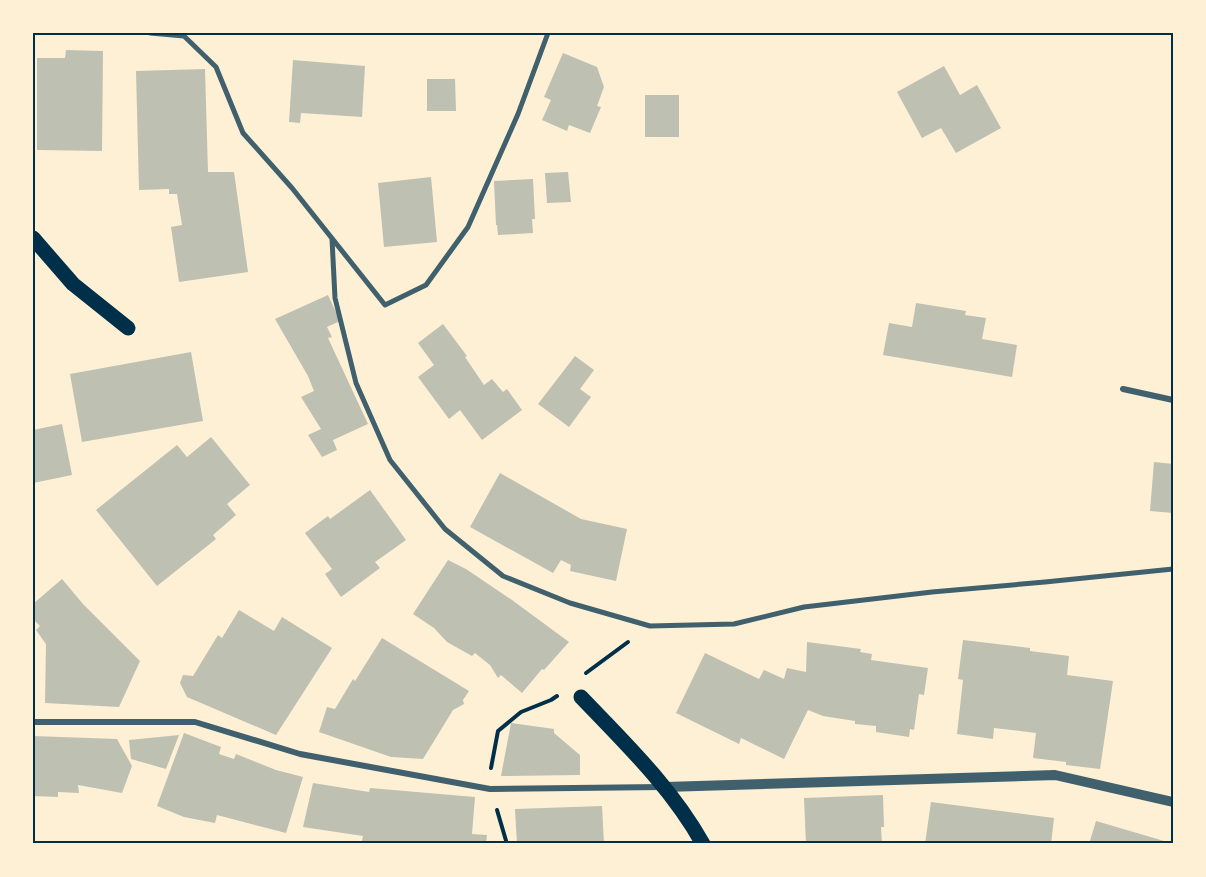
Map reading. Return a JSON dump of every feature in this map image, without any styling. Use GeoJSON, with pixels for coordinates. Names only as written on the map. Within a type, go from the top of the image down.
{"type":"FeatureCollection","features":[{"type":"Feature","properties":{"kind":"main road"},"geometry":{"type":"LineString","coordinates":[[33,238],[73,284],[128,328]]}},
{"type":"Feature","properties":{"kind":"main road"},"geometry":{"type":"LineString","coordinates":[[580,697],[665,787],[703,844]]}},
{"type":"Feature","properties":{"kind":"street"},"geometry":{"type":"LineString","coordinates":[[150,33],[184,36],[216,67],[243,133],[292,188],[385,305],[426,285],[468,227],[518,114],[548,33]]}},
{"type":"Feature","properties":{"kind":"street"},"geometry":{"type":"LineString","coordinates":[[332,239],[335,298],[356,382],[390,460],[445,529],[503,576],[570,603],[650,626],[734,624],[804,607],[932,592],[1173,569]]}},
{"type":"Feature","properties":{"kind":"street"},"geometry":{"type":"LineString","coordinates":[[1123,389],[1173,400]]}},
{"type":"Feature","properties":{"kind":"street"},"geometry":{"type":"LineString","coordinates":[[33,723],[195,722],[300,754],[490,789],[665,787],[1055,775],[1173,802]]}},
{"type":"Feature","properties":{"kind":"path"},"geometry":{"type":"LineString","coordinates":[[584,675],[650,626]]}},
{"type":"Feature","properties":{"kind":"path"},"geometry":{"type":"LineString","coordinates":[[507,844],[490,789],[491,767],[498,731],[521,712],[560,694]]}},
{"type":"Feature","properties":{"kind":"building"},"geometry":{"type":"Polygon","coordinates":[[[66,50],[103,51],[102,151],[37,150],[37,58],[65,58],[66,50]]]}},
{"type":"Feature","properties":{"kind":"building"},"geometry":{"type":"Polygon","coordinates":[[[563,53],[597,67],[604,87],[597,106],[601,107],[590,133],[569,125],[567,131],[542,120],[551,100],[544,97],[563,53]]]}},
{"type":"Feature","properties":{"kind":"building"},"geometry":{"type":"Polygon","coordinates":[[[293,60],[365,66],[362,117],[301,113],[300,123],[289,122],[293,60]]]}},
{"type":"Feature","properties":{"kind":"building"},"geometry":{"type":"Polygon","coordinates":[[[944,66],[960,95],[977,85],[1001,128],[956,153],[941,128],[922,138],[897,92],[944,66]]]}},
{"type":"Feature","properties":{"kind":"building"},"geometry":{"type":"Polygon","coordinates":[[[205,69],[208,172],[234,172],[248,272],[179,282],[171,227],[182,225],[177,194],[169,194],[169,189],[139,190],[136,71],[205,69]]]}},
{"type":"Feature","properties":{"kind":"building"},"geometry":{"type":"Polygon","coordinates":[[[427,79],[455,79],[456,111],[427,111],[427,79]]]}},
{"type":"Feature","properties":{"kind":"building"},"geometry":{"type":"Polygon","coordinates":[[[645,95],[679,95],[679,137],[645,137],[645,95]]]}},
{"type":"Feature","properties":{"kind":"building"},"geometry":{"type":"Polygon","coordinates":[[[568,172],[571,202],[547,203],[545,173],[568,172]]]}},
{"type":"Feature","properties":{"kind":"building"},"geometry":{"type":"Polygon","coordinates":[[[431,177],[437,242],[384,247],[378,183],[431,177]]]}},
{"type":"Feature","properties":{"kind":"building"},"geometry":{"type":"Polygon","coordinates":[[[533,179],[535,219],[532,219],[533,233],[498,235],[494,181],[533,179]]]}},
{"type":"Feature","properties":{"kind":"building"},"geometry":{"type":"Polygon","coordinates":[[[328,295],[340,321],[327,327],[332,337],[328,338],[368,424],[333,440],[337,450],[322,457],[308,435],[321,429],[301,397],[314,391],[308,376],[275,319],[328,295]]]}},
{"type":"Feature","properties":{"kind":"building"},"geometry":{"type":"Polygon","coordinates":[[[916,303],[966,311],[965,315],[986,318],[982,339],[1017,345],[1012,377],[883,355],[889,323],[912,327],[916,303]]]}},
{"type":"Feature","properties":{"kind":"building"},"geometry":{"type":"Polygon","coordinates":[[[443,324],[467,356],[465,357],[484,385],[492,379],[503,392],[507,389],[522,410],[482,440],[460,410],[449,419],[418,377],[434,365],[418,343],[443,324]]]}},
{"type":"Feature","properties":{"kind":"building"},"geometry":{"type":"Polygon","coordinates":[[[191,352],[203,421],[82,442],[70,374],[191,352]]]}},
{"type":"Feature","properties":{"kind":"building"},"geometry":{"type":"Polygon","coordinates":[[[575,356],[594,370],[580,389],[591,397],[569,427],[538,404],[575,356]]]}},
{"type":"Feature","properties":{"kind":"building"},"geometry":{"type":"Polygon","coordinates":[[[62,424],[72,475],[33,483],[33,430],[62,424]]]}},
{"type":"Feature","properties":{"kind":"building"},"geometry":{"type":"Polygon","coordinates":[[[211,437],[250,485],[227,504],[236,515],[213,535],[216,539],[157,586],[96,510],[177,445],[187,457],[211,437]]]}},
{"type":"Feature","properties":{"kind":"building"},"geometry":{"type":"Polygon","coordinates":[[[1154,462],[1173,464],[1173,513],[1150,511],[1154,462]]]}},
{"type":"Feature","properties":{"kind":"building"},"geometry":{"type":"Polygon","coordinates":[[[500,473],[581,519],[627,529],[616,581],[570,571],[571,565],[561,560],[553,573],[470,527],[500,473]]]}},
{"type":"Feature","properties":{"kind":"building"},"geometry":{"type":"Polygon","coordinates":[[[370,490],[406,540],[375,562],[380,568],[341,597],[325,574],[332,569],[305,533],[328,516],[330,519],[370,490]]]}},
{"type":"Feature","properties":{"kind":"building"},"geometry":{"type":"Polygon","coordinates":[[[448,560],[466,569],[512,600],[569,642],[522,693],[501,675],[498,678],[490,665],[475,653],[472,656],[447,642],[434,628],[413,614],[448,560]]]}},
{"type":"Feature","properties":{"kind":"building"},"geometry":{"type":"Polygon","coordinates":[[[62,579],[83,604],[140,661],[119,707],[45,703],[46,644],[36,630],[40,626],[33,619],[33,604],[62,579]]]}},
{"type":"Feature","properties":{"kind":"building"},"geometry":{"type":"Polygon","coordinates":[[[239,610],[274,631],[282,617],[332,648],[276,735],[187,697],[180,683],[183,675],[193,676],[218,635],[222,638],[239,610]]]}},
{"type":"Feature","properties":{"kind":"building"},"geometry":{"type":"Polygon","coordinates":[[[382,638],[469,691],[463,700],[464,704],[453,710],[423,759],[391,757],[319,732],[327,707],[335,709],[382,638]]]}},
{"type":"Feature","properties":{"kind":"building"},"geometry":{"type":"Polygon","coordinates":[[[963,640],[1030,648],[1030,651],[1069,656],[1067,675],[1113,681],[1100,769],[1033,758],[1036,733],[994,728],[993,739],[957,734],[963,680],[958,679],[963,640]]]}},
{"type":"Feature","properties":{"kind":"building"},"geometry":{"type":"Polygon","coordinates":[[[807,642],[861,649],[860,652],[872,654],[871,660],[928,668],[924,695],[919,694],[914,730],[910,729],[909,737],[876,732],[876,726],[855,724],[855,721],[823,716],[808,710],[784,759],[741,738],[739,744],[676,713],[705,653],[759,679],[764,670],[784,679],[787,668],[806,672],[807,642]]]}},
{"type":"Feature","properties":{"kind":"building"},"geometry":{"type":"Polygon","coordinates":[[[511,723],[554,729],[554,733],[580,755],[580,775],[501,776],[511,723]]]}},
{"type":"Feature","properties":{"kind":"building"},"geometry":{"type":"Polygon","coordinates":[[[184,733],[221,747],[219,754],[234,759],[236,754],[276,770],[303,777],[286,833],[217,815],[215,823],[184,817],[157,806],[184,733]]]}},
{"type":"Feature","properties":{"kind":"building"},"geometry":{"type":"Polygon","coordinates":[[[179,735],[166,769],[131,759],[129,740],[179,735]]]}},
{"type":"Feature","properties":{"kind":"building"},"geometry":{"type":"Polygon","coordinates":[[[33,736],[117,739],[132,766],[122,793],[78,785],[79,793],[58,792],[58,797],[33,796],[33,736]]]}},
{"type":"Feature","properties":{"kind":"building"},"geometry":{"type":"Polygon","coordinates":[[[313,783],[369,792],[370,788],[475,797],[472,834],[487,835],[486,844],[382,844],[362,841],[363,836],[303,827],[313,783]]]}},
{"type":"Feature","properties":{"kind":"building"},"geometry":{"type":"Polygon","coordinates":[[[883,795],[882,844],[806,844],[804,798],[883,795]]]}},
{"type":"Feature","properties":{"kind":"building"},"geometry":{"type":"Polygon","coordinates":[[[931,802],[1054,818],[1051,844],[925,844],[931,802]]]}},
{"type":"Feature","properties":{"kind":"building"},"geometry":{"type":"Polygon","coordinates":[[[602,806],[604,844],[517,844],[515,809],[602,806]]]}},
{"type":"Feature","properties":{"kind":"building"},"geometry":{"type":"Polygon","coordinates":[[[1096,821],[1171,843],[1171,844],[1089,844],[1096,821]]]}}]}
